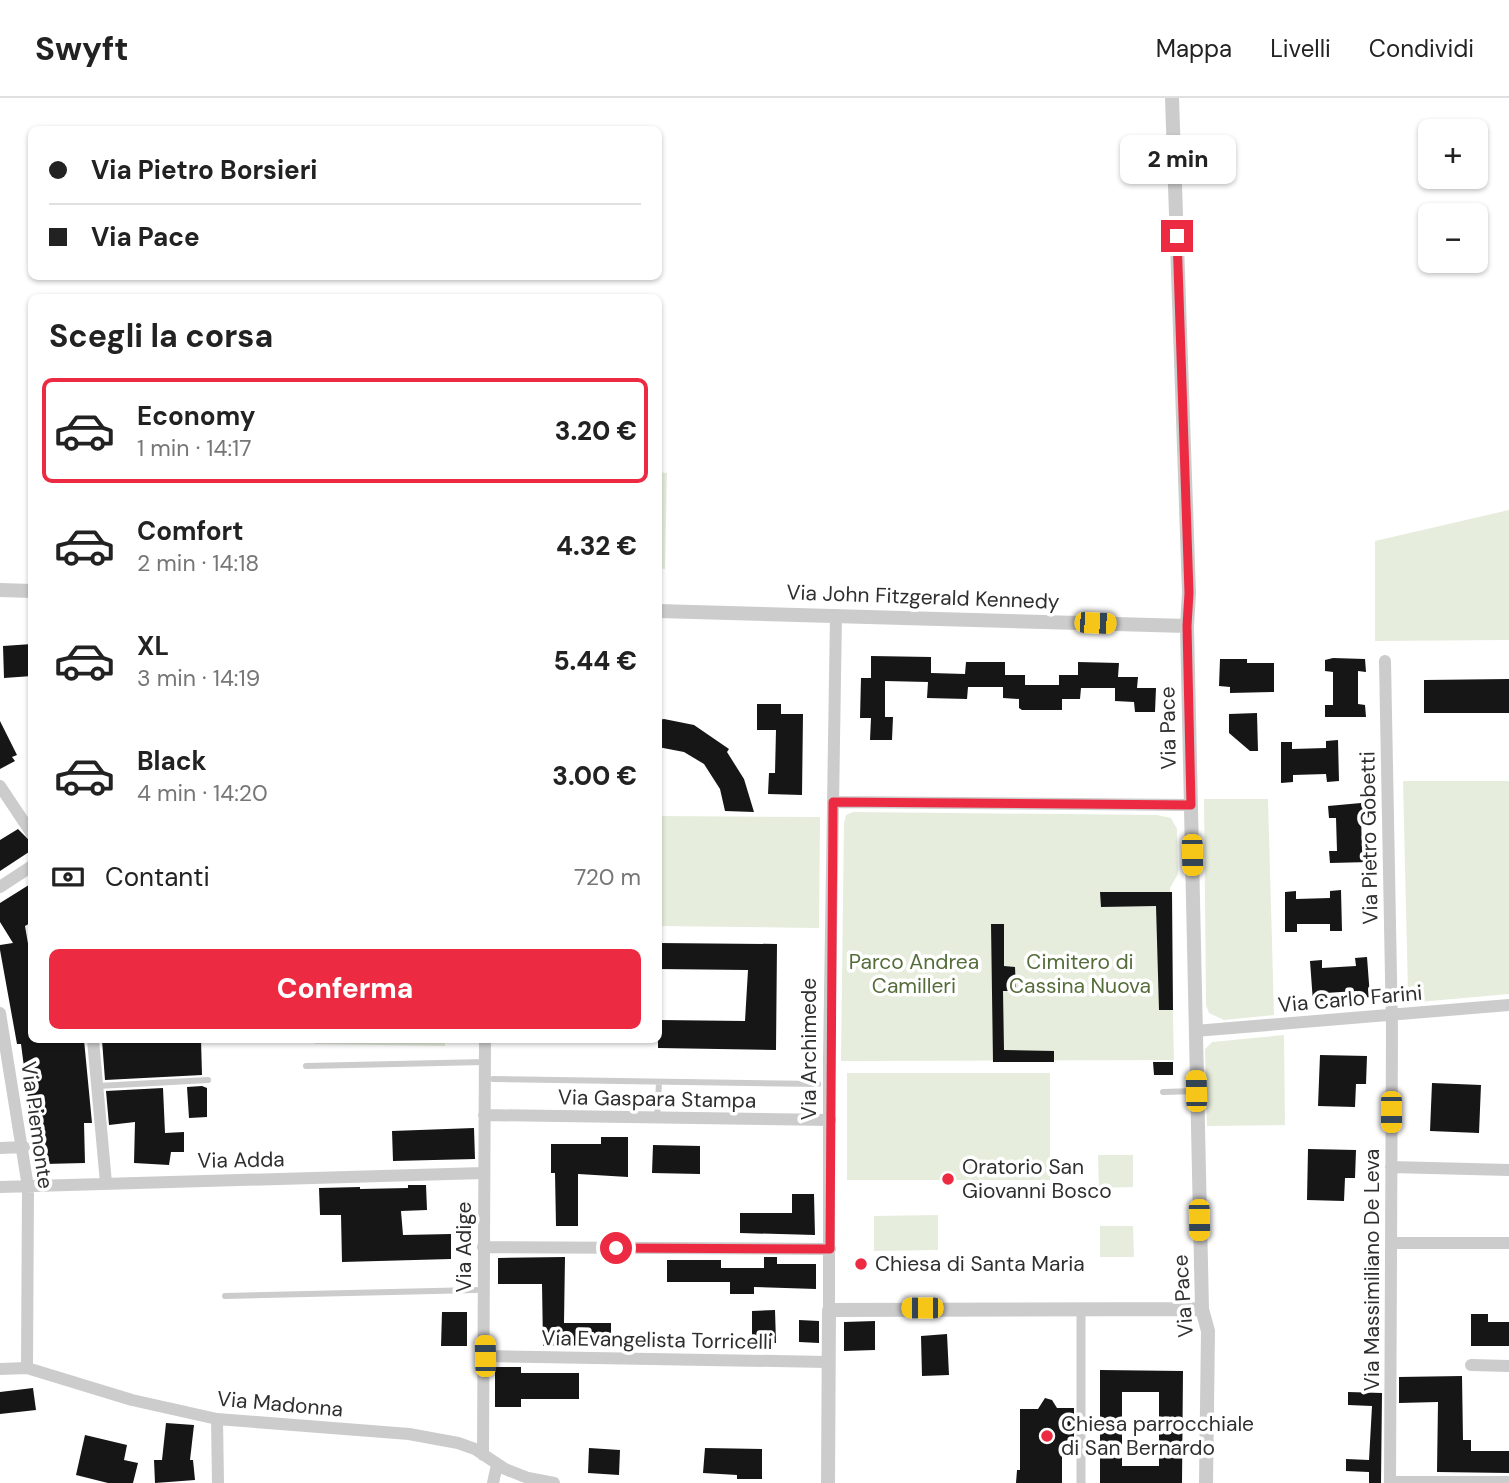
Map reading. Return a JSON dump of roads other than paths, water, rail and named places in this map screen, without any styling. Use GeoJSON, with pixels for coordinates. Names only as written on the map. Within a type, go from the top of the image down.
{"type":"FeatureCollection","features":[{"type":"Feature","properties":{"kind":"street","name":"Via Pace"},"geometry":{"type":"LineString","coordinates":[[1172,98],[1189,593],[1187,626],[1202,1309],[1208,1331],[1206,1483]]}},
{"type":"Feature","properties":{"kind":"street"},"geometry":{"type":"LineString","coordinates":[[0,590],[28,591]]}},
{"type":"Feature","properties":{"kind":"street","name":"Via John Fitzgerald Kennedy"},"geometry":{"type":"LineString","coordinates":[[662,611],[1187,626]]}},
{"type":"Feature","properties":{"kind":"street","name":"Via Archimede"},"geometry":{"type":"LineString","coordinates":[[828,1483],[836,615]]}},
{"type":"Feature","properties":{"kind":"street","name":"Via Pietro Gobetti"},"geometry":{"type":"LineString","coordinates":[[1385,661],[1391,1014]]}},
{"type":"Feature","properties":{"kind":"street"},"geometry":{"type":"LineString","coordinates":[[0,786],[28,828]]}},
{"type":"Feature","properties":{"kind":"street"},"geometry":{"type":"LineString","coordinates":[[833,802],[1191,805]]}},
{"type":"Feature","properties":{"kind":"street"},"geometry":{"type":"LineString","coordinates":[[0,887],[28,869]]}},
{"type":"Feature","properties":{"kind":"street","name":"Via Carlo Farini"},"geometry":{"type":"LineString","coordinates":[[1195,1031],[1509,1005]]}},
{"type":"Feature","properties":{"kind":"street","name":"Via Piemonte"},"geometry":{"type":"LineString","coordinates":[[0,1013],[24,1147],[27,1186],[27,1368]]}},
{"type":"Feature","properties":{"kind":"street","name":"Via Massimiliano De Leva"},"geometry":{"type":"LineString","coordinates":[[1390,1482],[1391,1014]]}},
{"type":"Feature","properties":{"kind":"street"},"geometry":{"type":"LineString","coordinates":[[93,1043],[106,1183]]}},
{"type":"Feature","properties":{"kind":"street","name":"Via Adige"},"geometry":{"type":"LineString","coordinates":[[483,1455],[485,1356],[480,1290],[483,1247],[485,1043]]}},
{"type":"Feature","properties":{"kind":"street","name":"Via Gaspara Stampa"},"geometry":{"type":"LineString","coordinates":[[484,1115],[830,1120]]}},
{"type":"Feature","properties":{"kind":"street"},"geometry":{"type":"LineString","coordinates":[[0,1148],[24,1147]]}},
{"type":"Feature","properties":{"kind":"street"},"geometry":{"type":"LineString","coordinates":[[1391,1167],[1509,1170]]}},
{"type":"Feature","properties":{"kind":"street","name":"Via Adda"},"geometry":{"type":"LineString","coordinates":[[0,1187],[483,1174]]}},
{"type":"Feature","properties":{"kind":"street"},"geometry":{"type":"LineString","coordinates":[[1391,1243],[1509,1243]]}},
{"type":"Feature","properties":{"kind":"street"},"geometry":{"type":"LineString","coordinates":[[483,1247],[830,1249]]}},
{"type":"Feature","properties":{"kind":"street"},"geometry":{"type":"LineString","coordinates":[[830,1310],[1081,1307],[1202,1309]]}},
{"type":"Feature","properties":{"kind":"street"},"geometry":{"type":"LineString","coordinates":[[1081,1307],[1081,1483]]}},
{"type":"Feature","properties":{"kind":"street","name":"Via Evangelista Torricelli"},"geometry":{"type":"LineString","coordinates":[[485,1356],[828,1362]]}},
{"type":"Feature","properties":{"kind":"street"},"geometry":{"type":"LineString","coordinates":[[1471,1366],[1509,1366]]}},
{"type":"Feature","properties":{"kind":"street","name":"Via Madonna"},"geometry":{"type":"LineString","coordinates":[[0,1369],[27,1368],[132,1400],[217,1419],[409,1434],[458,1443],[497,1465],[528,1478],[554,1483]]}},
{"type":"Feature","properties":{"kind":"street"},"geometry":{"type":"LineString","coordinates":[[217,1419],[218,1483]]}},
{"type":"Feature","properties":{"kind":"street"},"geometry":{"type":"LineString","coordinates":[[493,1483],[497,1465]]}},
{"type":"Feature","properties":{"kind":"street"},"geometry":{"type":"LineString","coordinates":[[1390,1482],[1509,1482]]}},
{"type":"Feature","properties":{"kind":"lane"},"geometry":{"type":"LineString","coordinates":[[306,1066],[485,1062]]}},
{"type":"Feature","properties":{"kind":"lane"},"geometry":{"type":"LineString","coordinates":[[493,1079],[818,1084]]}},
{"type":"Feature","properties":{"kind":"lane"},"geometry":{"type":"LineString","coordinates":[[97,1086],[208,1080]]}},
{"type":"Feature","properties":{"kind":"lane"},"geometry":{"type":"LineString","coordinates":[[657,1118],[659,1083]]}},
{"type":"Feature","properties":{"kind":"lane"},"geometry":{"type":"LineString","coordinates":[[1163,1092],[1196,1091]]}},
{"type":"Feature","properties":{"kind":"lane"},"geometry":{"type":"LineString","coordinates":[[225,1296],[480,1290]]}},
{"type":"Feature","properties":{"kind":"place","name":"Oratorio San Giovanni Bosco"},"geometry":{"type":"Point","coordinates":[948,1179]}},
{"type":"Feature","properties":{"kind":"place","name":"Chiesa di Santa Maria"},"geometry":{"type":"Point","coordinates":[861,1264]}},
{"type":"Feature","properties":{"kind":"place","name":"Chiesa parrocchiale di San Bernardo"},"geometry":{"type":"Point","coordinates":[1047,1436]}},
{"type":"Feature","properties":{"kind":"park label","name":"Parco Andrea Camilleri"},"geometry":{"type":"Point","coordinates":[914,974]}},
{"type":"Feature","properties":{"kind":"park label","name":"Cimitero di Cassina Nuova"},"geometry":{"type":"Point","coordinates":[1080,974]}}]}
